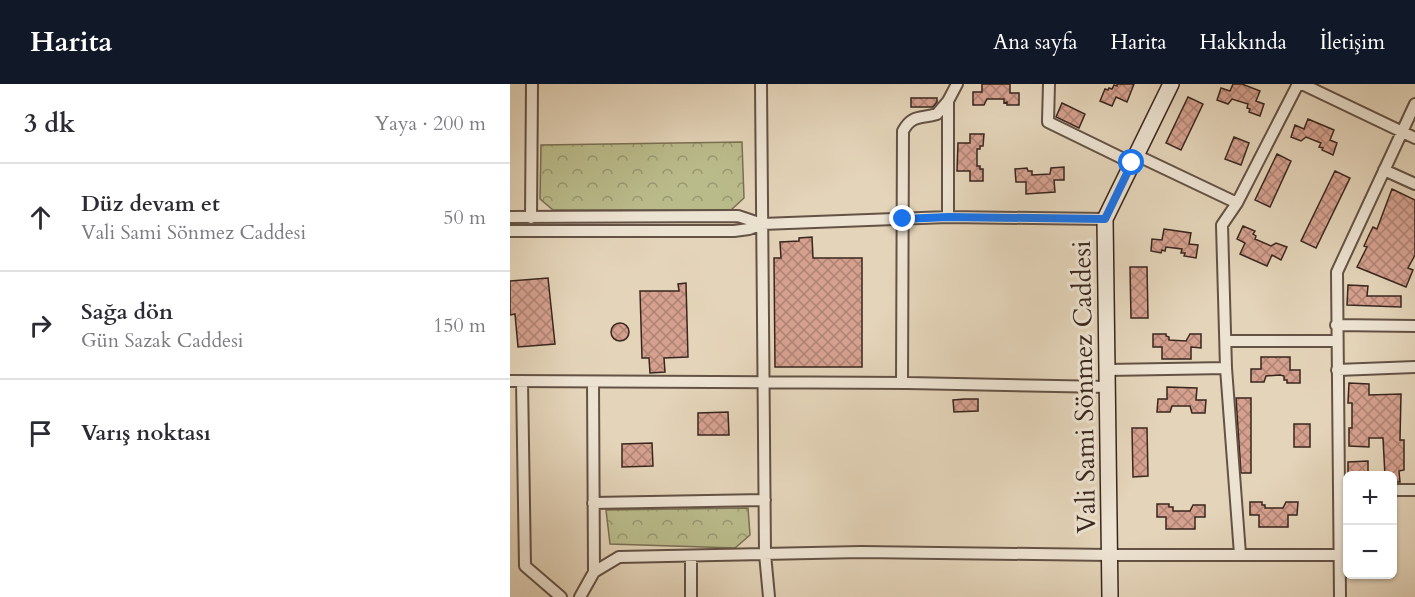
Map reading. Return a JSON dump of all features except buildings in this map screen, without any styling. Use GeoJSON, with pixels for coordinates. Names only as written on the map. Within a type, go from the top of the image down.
{"type":"FeatureCollection","features":[{"type":"Feature","properties":{"kind":"main road","name":"Vali Sami Sönmez Caddesi"},"geometry":{"type":"LineString","coordinates":[[1110,597],[1105,219],[1171,84]]}},
{"type":"Feature","properties":{"kind":"street"},"geometry":{"type":"LineString","coordinates":[[531,218],[532,84]]}},
{"type":"Feature","properties":{"kind":"street"},"geometry":{"type":"LineString","coordinates":[[761,84],[765,554],[769,597]]}},
{"type":"Feature","properties":{"kind":"street"},"geometry":{"type":"LineString","coordinates":[[902,383],[903,131],[907,123],[915,118],[937,114],[948,101],[957,84]]}},
{"type":"Feature","properties":{"kind":"street"},"geometry":{"type":"LineString","coordinates":[[1049,84],[1048,122],[1237,203]]}},
{"type":"Feature","properties":{"kind":"street"},"geometry":{"type":"LineString","coordinates":[[1240,554],[1226,368],[1222,225],[1237,203],[1300,84],[1415,138]]}},
{"type":"Feature","properties":{"kind":"street"},"geometry":{"type":"LineString","coordinates":[[948,101],[948,217]]}},
{"type":"Feature","properties":{"kind":"street"},"geometry":{"type":"LineString","coordinates":[[1340,597],[1339,555],[1343,489],[1336,341],[1337,272],[1415,104]]}},
{"type":"Feature","properties":{"kind":"street"},"geometry":{"type":"LineString","coordinates":[[1384,170],[1415,184]]}},
{"type":"Feature","properties":{"kind":"street"},"geometry":{"type":"LineString","coordinates":[[510,217],[738,216],[762,224]]}},
{"type":"Feature","properties":{"kind":"street"},"geometry":{"type":"LineString","coordinates":[[510,231],[734,231],[762,224],[948,217],[1105,219]]}},
{"type":"Feature","properties":{"kind":"street"},"geometry":{"type":"LineString","coordinates":[[1336,325],[1415,326]]}},
{"type":"Feature","properties":{"kind":"street"},"geometry":{"type":"LineString","coordinates":[[1226,341],[1336,341]]}},
{"type":"Feature","properties":{"kind":"street"},"geometry":{"type":"LineString","coordinates":[[1107,370],[1226,368]]}},
{"type":"Feature","properties":{"kind":"street"},"geometry":{"type":"LineString","coordinates":[[1337,370],[1415,368]]}},
{"type":"Feature","properties":{"kind":"street"},"geometry":{"type":"LineString","coordinates":[[510,381],[902,383],[1108,387]]}},
{"type":"Feature","properties":{"kind":"street"},"geometry":{"type":"LineString","coordinates":[[522,381],[525,566],[561,597]]}},
{"type":"Feature","properties":{"kind":"street"},"geometry":{"type":"LineString","coordinates":[[593,382],[594,572]]}},
{"type":"Feature","properties":{"kind":"street"},"geometry":{"type":"LineString","coordinates":[[1397,490],[1415,490]]}},
{"type":"Feature","properties":{"kind":"street"},"geometry":{"type":"LineString","coordinates":[[593,503],[765,500]]}},
{"type":"Feature","properties":{"kind":"street"},"geometry":{"type":"LineString","coordinates":[[580,597],[594,572],[619,557],[861,552],[1339,555]]}},
{"type":"Feature","properties":{"kind":"street"},"geometry":{"type":"LineString","coordinates":[[691,556],[691,597]]}},
{"type":"Feature","properties":{"kind":"green space"},"geometry":{"type":"Polygon","coordinates":[[[742,142],[744,198],[731,210],[553,210],[540,199],[541,145],[742,142]]]}},
{"type":"Feature","properties":{"kind":"green space"},"geometry":{"type":"Polygon","coordinates":[[[748,508],[750,535],[735,548],[610,544],[606,510],[748,508]]]}},
{"type":"Feature","properties":{"kind":"route"},"geometry":{"type":"LineString","coordinates":[[903,219],[948,217],[1105,219],[1132,163]]}}]}
